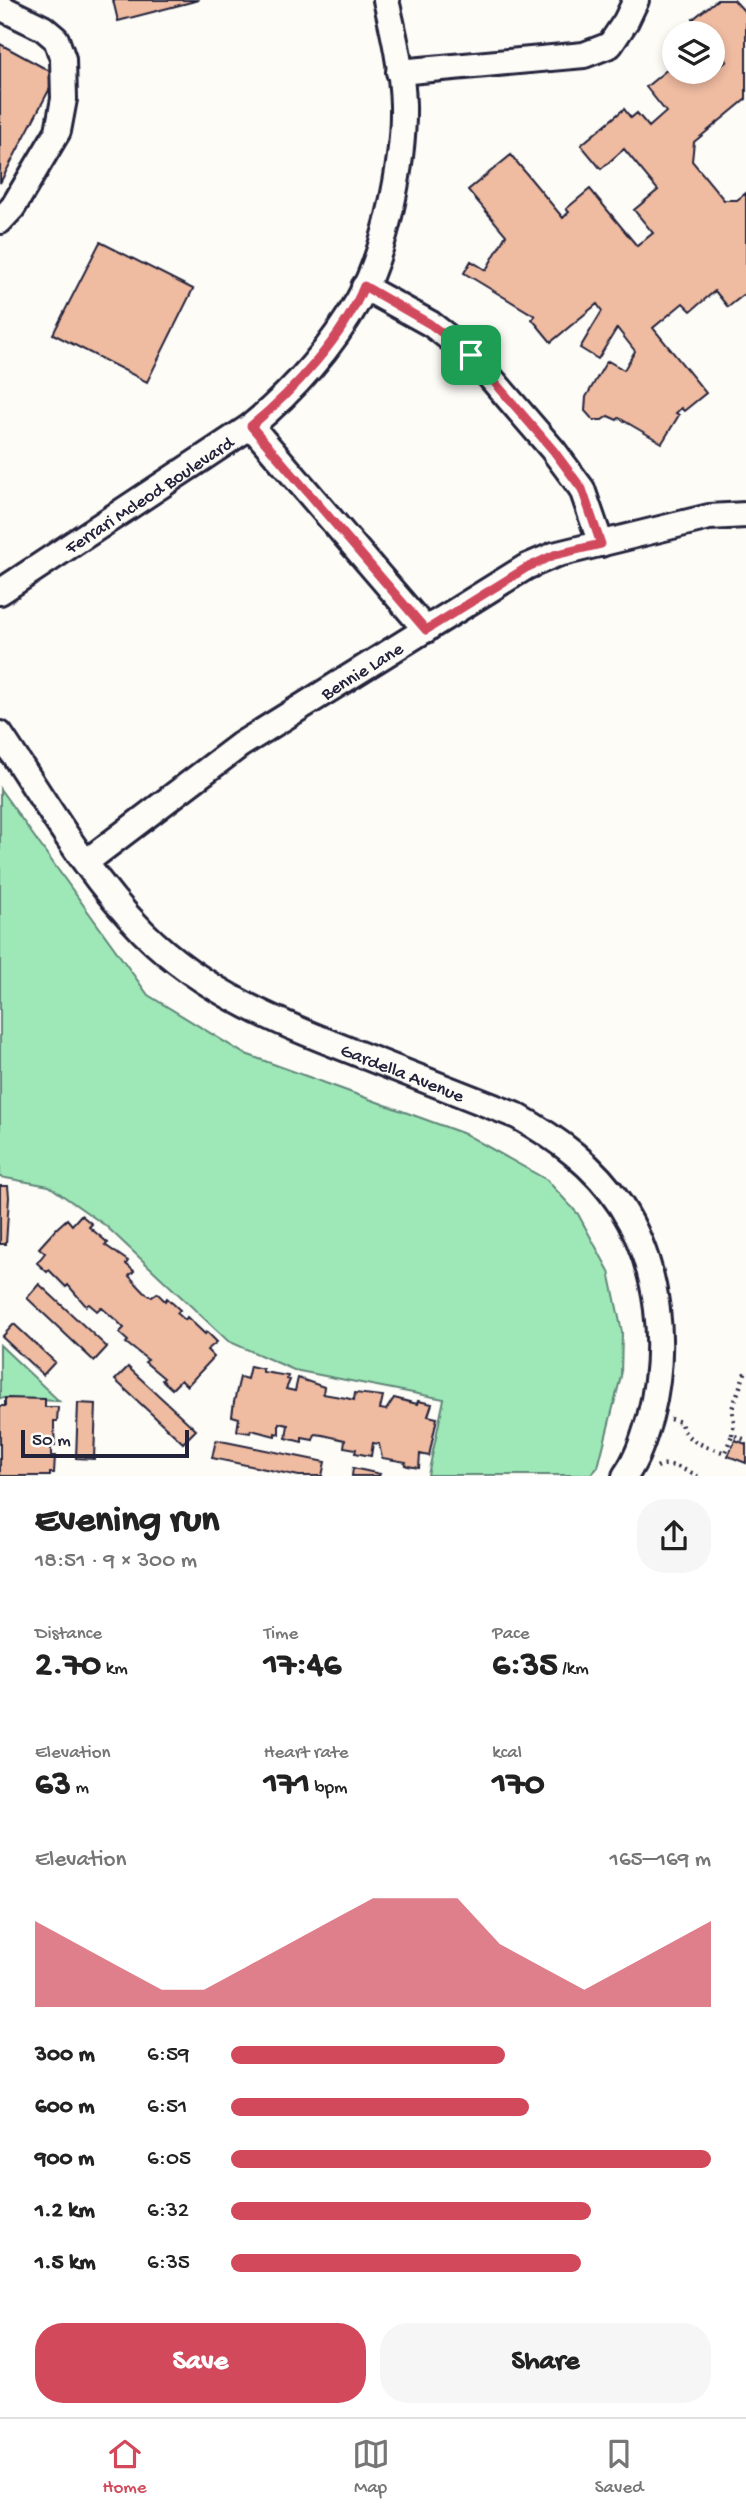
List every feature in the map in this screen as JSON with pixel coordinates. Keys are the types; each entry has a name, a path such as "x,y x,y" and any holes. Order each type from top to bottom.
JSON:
{"street":[{"name":"Ferrari Mcleod Boulevard","path":"0,592 251,426 272,408 321,355 359,300 380,247 398,175 403,106 397,45 386,0"},
{"path":"400,72 584,55 610,45 636,0"},
{"path":"0,7 43,28 56,39 63,60 64,99 58,131 13,207 0,221"},
{"path":"364,286 430,324 471,355 553,450 582,489 601,544"},
{"path":"251,426 426,630"},
{"name":"Bennie Lane","path":"86,862 240,746 526,568 554,555 709,517 746,516"},
{"name":"Gardella Avenue","path":"0,734 113,899 145,933 180,964 224,995 295,1029 517,1116 548,1133 599,1178 621,1206 636,1236 658,1308 660,1350 657,1388 644,1440 625,1475"}],"path":[{"path":"651,1413 681,1422 682,1431 690,1439 725,1454 732,1435 732,1409 746,1370"},
{"path":"732,1435 746,1440"},
{"path":"653,1470 662,1464 670,1464 698,1475"}],"green space":[{"path":"0,789 148,995 243,1053 465,1134 547,1180 578,1214 609,1271 622,1332 621,1376 598,1467 591,1475 428,1475 444,1399 294,1370 228,1341 106,1226 49,1186 0,1177"},
{"path":"0,1345 59,1401 0,1398"}],"building":[{"path":"113,0 199,0 118,21"},
{"path":"717,0 734,0 746,13 746,99 694,142 692,161 724,200 737,200 746,193 746,293 728,307 715,291 691,311 683,303 653,328 706,393 684,411 681,408 676,413 679,415 662,443 619,418 617,420 608,416 602,420 593,420 585,411 586,397 605,364 608,361 624,370 635,351 617,328 598,359 580,348 602,311 597,304 551,342 532,319 535,316 464,273 471,261 486,270 506,235 468,190 511,155 563,218 569,212 566,209 590,189 637,246 653,233 634,210 658,190 624,149 601,169 581,145 624,109 631,118 637,113 649,127 666,112 646,87 662,74 662,84 725,84 725,21 693,19"},
{"path":"0,44 57,75 0,183"},
{"path":"100,242 193,289 147,382 53,334"},
{"path":"0,1186 8,1186 6,1244 0,1244"},
{"path":"81,1215 92,1224 89,1227 108,1243 105,1245 128,1261 126,1264 134,1271 129,1276 145,1293 152,1297 157,1293 165,1301 167,1298 180,1310 177,1313 185,1320 187,1317 217,1342 207,1350 214,1357 187,1386 181,1380 172,1389 162,1380 164,1378 145,1362 148,1360 126,1343 128,1341 119,1333 124,1328 118,1322 101,1307 97,1311 89,1304 86,1306 68,1285 66,1287 49,1270 47,1272 37,1263 45,1253 39,1248 57,1228 67,1219 72,1225"},
{"path":"39,1284 107,1347 94,1361 27,1298"},
{"path":"14,1324 55,1362 43,1375 2,1337"},
{"path":"250,1366 263,1369 263,1372 288,1376 287,1379 290,1380 286,1389 295,1391 298,1378 324,1387 323,1394 354,1400 355,1393 383,1396 380,1409 386,1410 394,1398 417,1404 418,1401 432,1404 428,1416 437,1418 429,1456 420,1454 419,1468 408,1466 405,1465 406,1462 382,1458 379,1444 373,1443 371,1456 355,1453 356,1449 344,1447 345,1440 323,1435 315,1434 313,1440 302,1438 302,1442 286,1438 288,1425 279,1423 279,1434 275,1433 275,1436 251,1430 250,1433 237,1431 239,1418 232,1416 234,1402 240,1377 247,1379"},
{"path":"128,1367 196,1430 183,1443 115,1380"},
{"path":"5,1398 45,1399 45,1407 58,1407 57,1421 54,1421 55,1446 51,1445 51,1456 55,1456 54,1473 50,1473 50,1476 0,1476 0,1406 5,1406"},
{"path":"78,1403 96,1404 94,1459 76,1458"},
{"path":"216,1440 325,1462 322,1476 299,1476 212,1458"},
{"path":"735,1440 746,1444 746,1463 728,1456"},
{"path":"353,1468 380,1474 352,1476"}],"route":[{"path":"364,286 430,324 471,355 553,450 582,489 601,544 554,555 526,568 426,630 251,426 272,408 321,355 359,300 364,286"}]}
